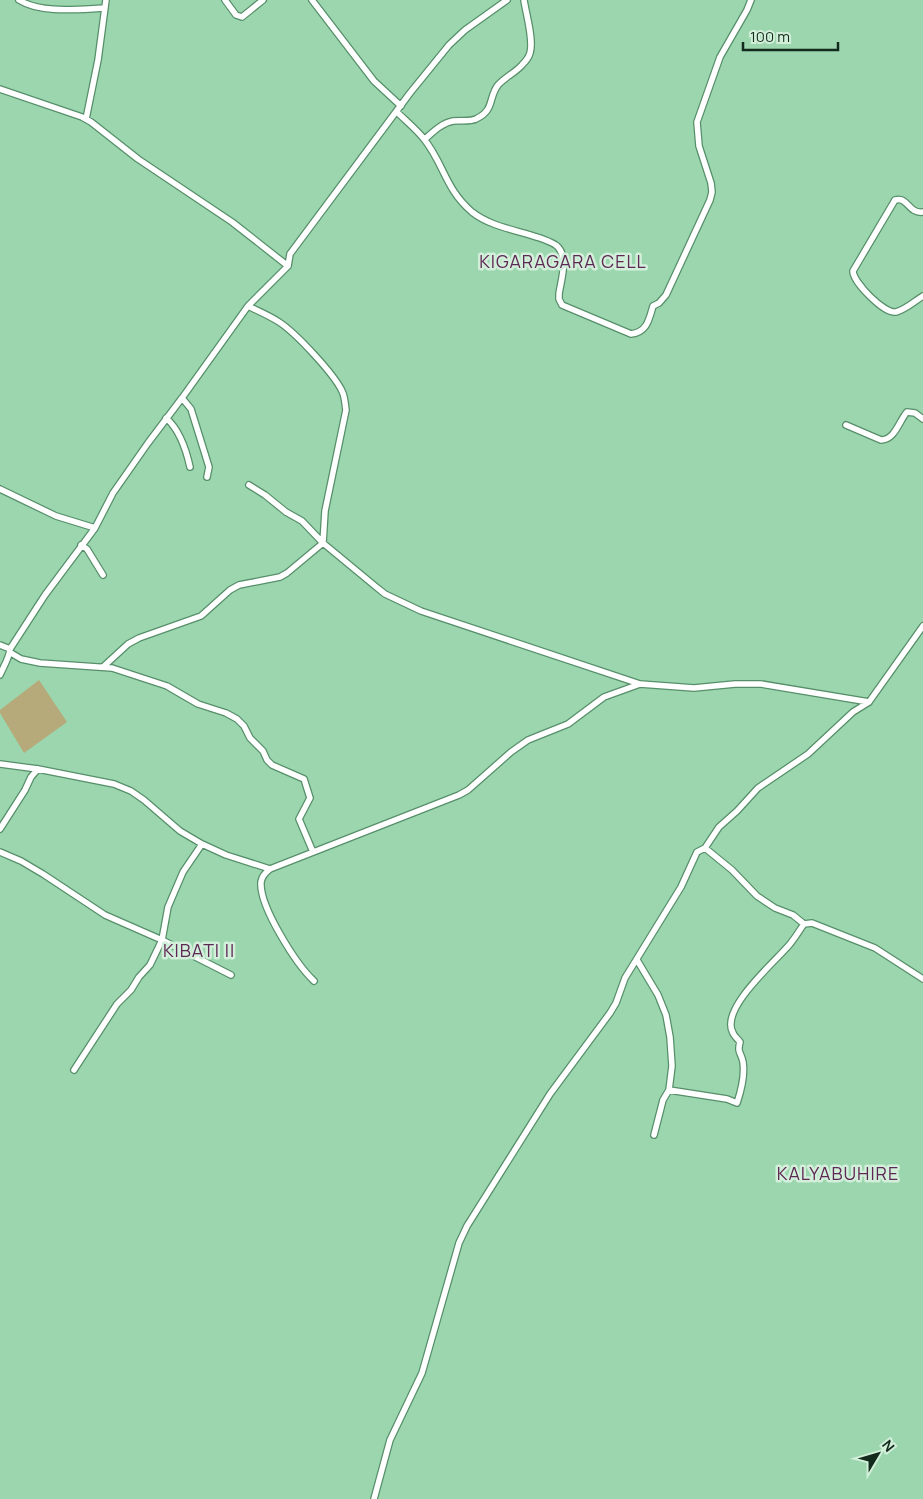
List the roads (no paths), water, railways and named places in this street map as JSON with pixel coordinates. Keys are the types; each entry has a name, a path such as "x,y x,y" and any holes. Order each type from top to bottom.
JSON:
{"street":[{"path":"19,0 32,6 46,9 105,8"},
{"path":"86,119 98,60 106,0"},
{"path":"225,0 236,15 242,17 262,0"},
{"path":"312,0 374,81 401,106"},
{"path":"0,675 5,661 45,595 95,528 112,493 248,306 288,266 290,254 401,106 449,46 465,30 507,0"},
{"path":"425,139 437,128 445,124 454,121 474,120 484,114 489,109 498,85 526,61 530,53 531,42 524,0"},
{"path":"397,112 425,139 452,192 472,211 484,220 524,232 557,246 562,253 563,259 559,294 562,305 631,334 637,333 646,328 653,306 666,295 710,200 712,192 711,183 698,146 697,122 720,57 751,0"},
{"path":"0,89 86,119 138,159 232,222 288,266"},
{"path":"923,212 917,213 903,200 895,200 853,271 853,276 859,284 892,312 900,310 923,296"},
{"path":"103,666 128,644 139,638 201,616 230,590 239,585 287,573 323,543 326,511 346,410 342,391 307,348 291,332 279,322 248,306"},
{"path":"182,398 191,409 209,467 207,477"},
{"path":"846,425 885,440 892,435 908,412 923,418"},
{"path":"166,418 173,424 180,438 190,467"},
{"path":"249,485 286,512 302,521 323,543 385,594 421,611 640,684 694,688 735,684 761,684 869,702"},
{"path":"0,489 56,516 95,528"},
{"path":"81,545 87,549 103,575"},
{"path":"374,1499 390,1440 422,1373 459,1242 467,1226 550,1094 610,1013 625,978 682,887 697,852 704,848 718,827 737,811 758,788 808,754 853,712 869,702 923,626"},
{"path":"0,645 21,659 40,663 103,666 158,682 198,704 238,719 250,738 263,751 267,760 272,765 304,779 310,798 299,819 313,852"},
{"path":"314,981 300,965 277,930 263,898 261,881 265,873 270,869 447,800 468,790 511,752 528,740 568,724 604,697 640,684"},
{"path":"0,764 38,769 114,784 131,790 180,830 202,844 226,855 270,869"},
{"path":"0,829 38,769"},
{"path":"74,1070 117,1004 131,990 150,965 162,940 168,907 183,872 202,844"},
{"path":"704,848 757,896 775,908 793,916 804,924 812,923 875,948 923,980"},
{"path":"0,852 21,861 43,874 105,915 162,940 231,975"},
{"path":"668,1090 727,1099 737,1103 741,1090 743,1062 738,1050 740,1042 732,1033 732,1020 736,1006 749,987 790,944 804,924"},
{"path":"637,960 654,986 666,1015 671,1050 672,1066 668,1090 663,1100 654,1135"}],"district":[{"name":"KIGARAGARA CELL","path":"563,261"},
{"name":"KIBATI II","path":"199,950"},
{"name":"KALYABUHIRE","path":"838,1173"}]}
